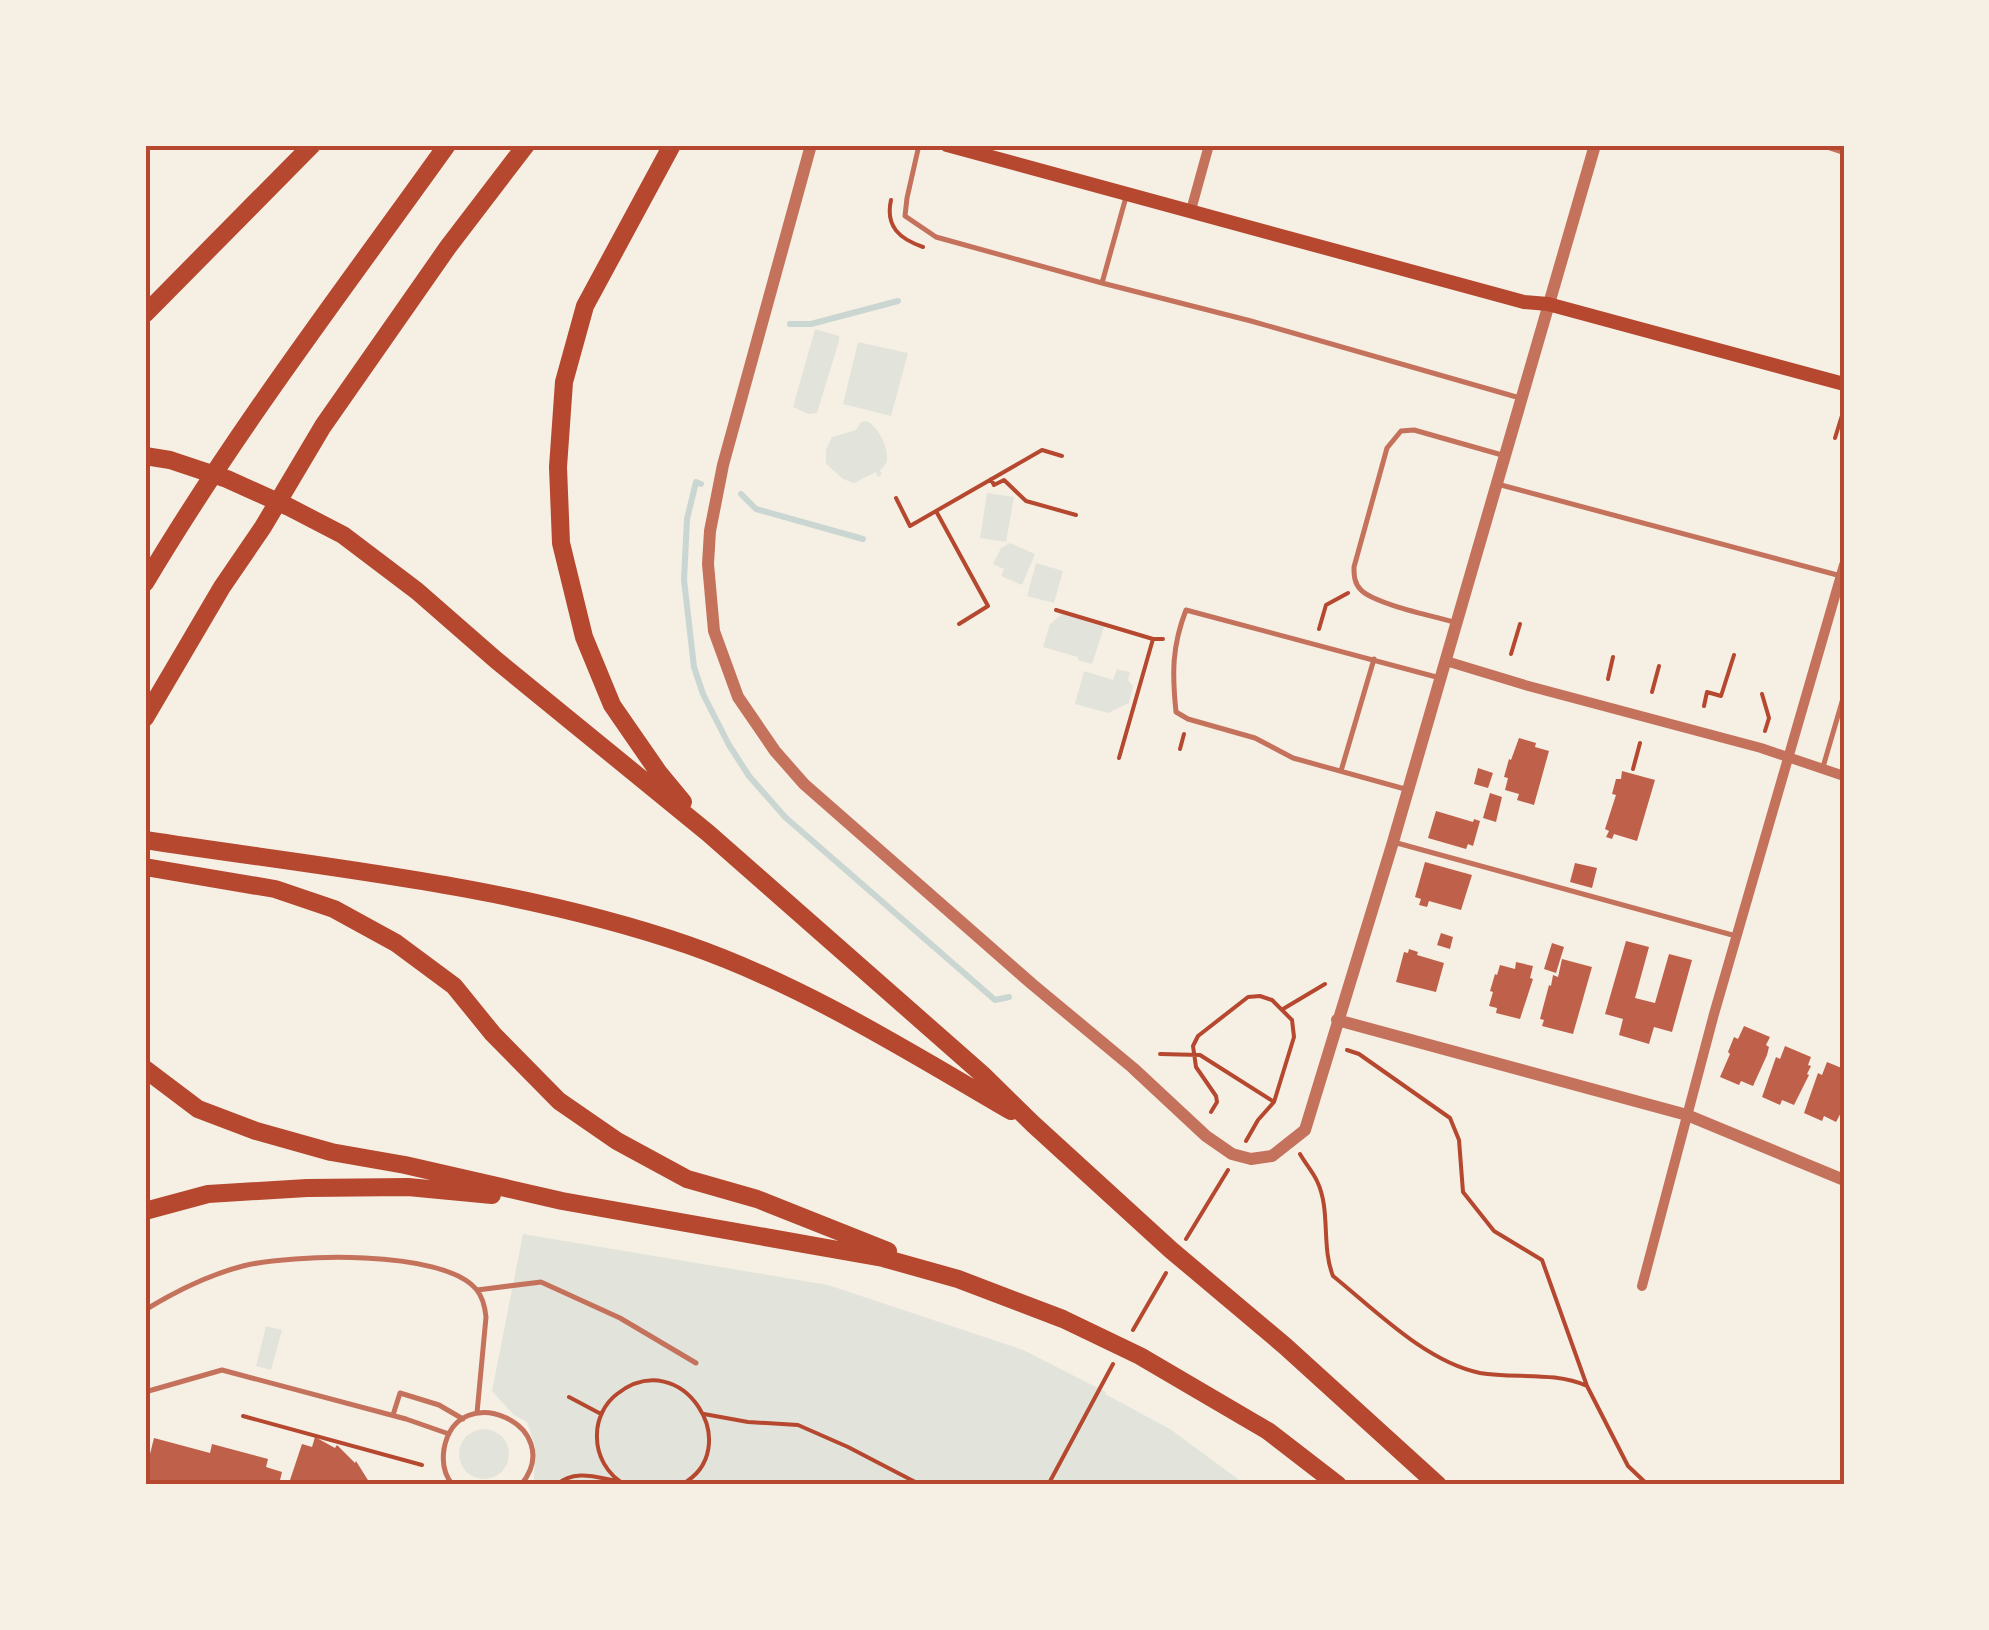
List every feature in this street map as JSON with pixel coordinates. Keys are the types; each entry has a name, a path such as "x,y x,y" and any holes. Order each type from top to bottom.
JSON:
{"highway":[{"path":"145,314 312,145"},
{"path":"145,583 186,514 447,145"},
{"path":"145,718 323,426 448,247 526,145"},
{"path":"672,145 585,306 564,382 558,467 561,543 584,638 612,705 659,773 708,833"},
{"path":"145,456 227,479 289,507 342,536 417,591 708,833 1438,1485"},
{"path":"145,840 491,892 599,918 690,946 844,1014 1033,1124"},
{"path":"145,867 275,888 334,909 396,943 454,986 493,1034 559,1101 617,1141 687,1179 756,1199 1064,1319 1140,1356 1268,1432 1338,1485"},
{"path":"145,1069 198,1108 256,1132 331,1152 562,1201 883,1258 958,1279"},
{"path":"145,1211 208,1194 306,1188 408,1187 562,1201"}],"main road":[{"path":"947,145 1524,302 1548,304 1844,384"}],"street":[{"path":"812,145 723,465 713,514 708,564 714,630 738,697 775,752 804,784 1133,1068 1206,1136 1232,1154 1252,1160 1272,1156 1305,1130 1394,842 1596,145"},
{"path":"1190,210 1210,145"},
{"path":"1828,145 1844,150"},
{"path":"1642,1286 1736,936 1842,571"},
{"path":"1446,661 1788,756 1844,776"},
{"path":"1337,1020 1687,1115 1844,1180"}],"lane":[{"path":"920,145 904,216 936,237 1520,398"},
{"path":"1102,284 1126,194"},
{"path":"1457,623 1376,599 1362,591 1354,580 1354,567 1387,448 1401,431 1414,430 1504,455"},
{"path":"1496,484 1842,571"},
{"path":"1408,790 1292,758 1255,738 1176,712 1172,674 1178,633 1186,610 1441,678"},
{"path":"1341,770 1374,659"},
{"path":"1823,767 1844,695"},
{"path":"1394,842 1736,936"},
{"path":"145,1310 207,1277 280,1259 366,1258 455,1274 477,1290 484,1303 477,1413"},
{"path":"477,1290 541,1282 620,1318 696,1364"},
{"path":"145,1392 222,1370 393,1415 449,1434"},
{"path":"393,1415 400,1394 439,1405 463,1418"},
{"path":"449,1484 442,1456 449,1434 463,1418 492,1412 519,1424 528,1436 532,1465 522,1485"}],"path":[{"path":"1835,438 1844,409"},
{"path":"896,498 910,526 1042,450 1062,456"},
{"path":"990,480 994,485 1004,480 1026,501 1076,515"},
{"path":"936,511 988,606 958,624"},
{"path":"1320,630 1326,605 1359,587"},
{"path":"1056,610 1162,639"},
{"path":"1512,654 1520,624"},
{"path":"1119,758 1153,638"},
{"path":"1704,706 1708,689 1722,696 1734,655"},
{"path":"1608,680 1613,657"},
{"path":"1652,692 1660,666"},
{"path":"1762,694 1769,718 1765,730"},
{"path":"1633,770 1640,742"},
{"path":"1283,1009 1325,984"},
{"path":"1210,1112 1217,1102 1216,1096 1196,1068 1193,1046 1198,1036 1248,998 1260,996 1283,1009 1292,1020 1294,1037 1274,1102 1258,1120"},
{"path":"1160,1054 1200,1056 1274,1102"},
{"path":"1358,1054 1450,1118 1460,1140 1463,1192 1494,1232 1542,1260 1586,1386 1628,1466 1648,1485"},
{"path":"1292,1142 1317,1181 1322,1197 1328,1263 1333,1276 1414,1341 1447,1361 1480,1372 1566,1380 1586,1386"},
{"path":"618,1481 605,1467 598,1450 596,1432 601,1414 626,1387 662,1381 694,1399 709,1432 708,1451 700,1468 680,1485"},
{"path":"569,1397 601,1414"},
{"path":"704,1414 798,1425 921,1485"},
{"path":"242,1416 422,1465"},
{"path":"1048,1485 1077,1428"},
{"path":"556,1485 568,1476 582,1474 626,1485"}],"shaded area":[{"path":"815,329 839,336 839,341 817,413 809,414 793,407"},
{"path":"858,342 908,353 891,416 843,404"},
{"path":"867,421 883,441 887,461 878,477 876,472 854,483 826,464 826,450 832,437 856,430 861,422"},
{"path":"987,493 1014,497 1006,542 980,538"},
{"path":"1010,543 1035,554 1022,585 1001,576 1004,569 993,564 1001,548"},
{"path":"1036,563 1063,571 1054,603 1027,596"},
{"path":"1062,614 1104,627 1092,664 1043,647 1050,624"},
{"path":"1117,669 1130,672 1128,680 1133,686 1129,703 1108,713 1075,704 1084,671 1113,680"},
{"path":"523,1234 828,1285 1023,1350 1170,1429 1246,1485 528,1485 534,1480 535,1446 527,1422 514,1415 492,1391"},
{"path":"266,1326 282,1330 271,1370 256,1366"},
{"path":"484,1429 501,1437 509,1454 501,1471 484,1479 467,1471 459,1454 467,1437"}],"building":[{"path":"1519,738 1549,751 1534,805 1517,800 1519,794 1505,790 1508,778 1504,777"},
{"path":"1478,768 1493,773 1488,788 1474,784"},
{"path":"1622,771 1655,780 1637,841 1614,834 1612,839 1606,837 1616,795 1612,794"},
{"path":"1490,793 1502,797 1496,822 1483,818"},
{"path":"1436,811 1480,821 1473,846 1468,844 1466,849 1428,838"},
{"path":"1425,862 1472,875 1461,910 1429,901 1427,907 1419,905 1421,899 1415,897"},
{"path":"1575,863 1597,868 1592,888 1570,882"},
{"path":"1441,933 1453,937 1450,949 1437,945"},
{"path":"1626,941 1649,947 1635,998 1655,1003 1669,954 1692,960 1672,1032 1654,1027 1649,1044 1619,1035 1623,1019 1605,1014"},
{"path":"1552,943 1564,947 1556,973 1544,969"},
{"path":"1409,949 1444,963 1436,992 1396,982 1404,952"},
{"path":"1562,959 1592,967 1573,1034 1542,1026 1544,1020 1540,1019 1549,985 1553,975 1558,977"},
{"path":"1516,962 1533,966 1533,979 1520,1019 1496,1013 1497,1008 1489,1006 1500,965 1515,969"},
{"path":"1744,1026 1770,1037 1767,1055 1753,1086 1720,1077 1734,1037 1738,1039"},
{"path":"1785,1046 1811,1057 1809,1075 1794,1105 1782,1100 1780,1105 1762,1097 1776,1057 1780,1059"},
{"path":"1827,1062 1844,1069 1844,1107 1836,1122 1804,1113 1818,1073 1822,1075"},
{"path":"315,1437 335,1448 337,1445 356,1461 371,1485 145,1485 154,1438 210,1453 212,1444 268,1459 266,1467 282,1472 280,1480 289,1483 302,1444 312,1447"}],"waterway":[{"path":"790,324 811,324 898,301"},
{"path":"701,484 696,482 687,519 684,580 694,667 729,745 749,776 785,817 995,1000 1009,997"},
{"path":"741,494 756,509 863,539"}]}
